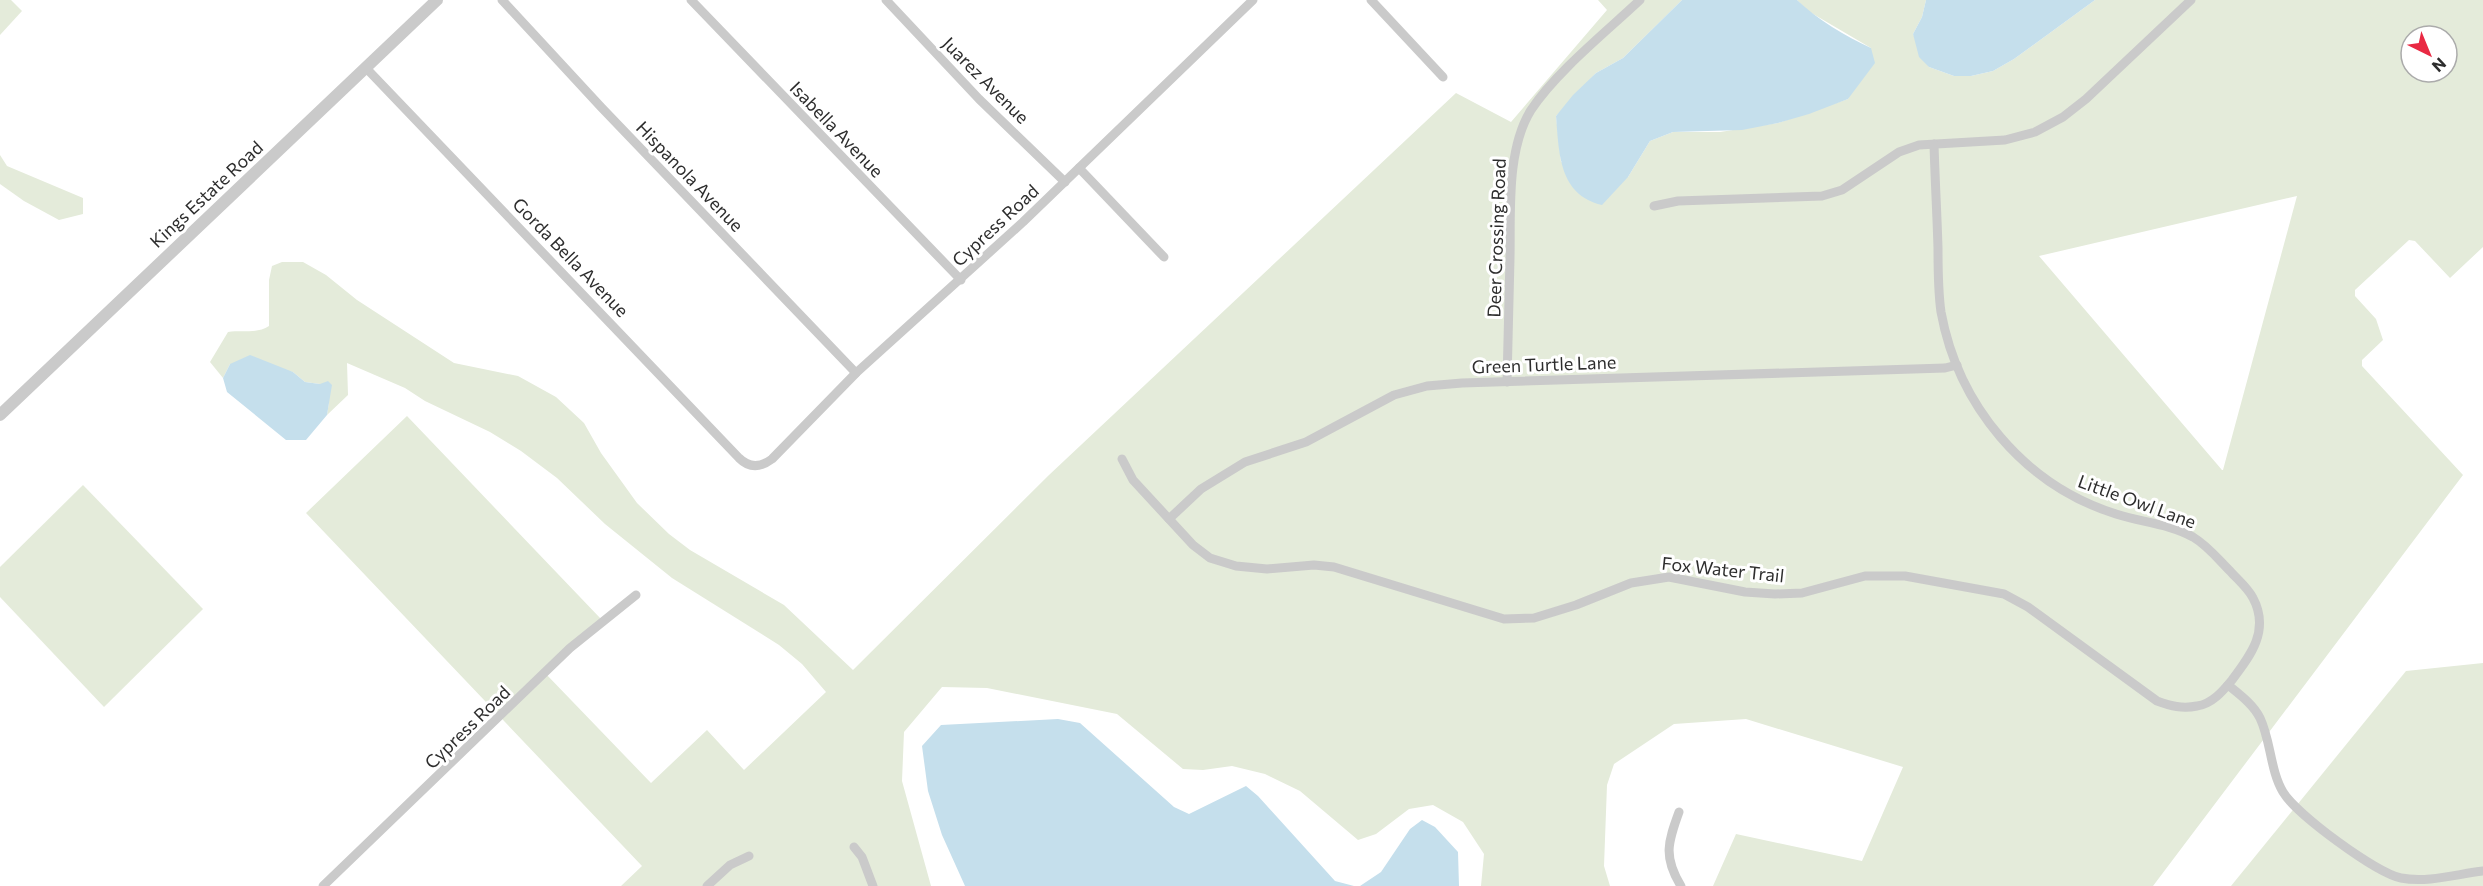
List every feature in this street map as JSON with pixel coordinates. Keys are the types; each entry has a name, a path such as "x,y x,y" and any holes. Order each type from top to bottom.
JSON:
{"street":[{"name":"Kings Estate Road","path":"0,415 437,0"},
{"name":"Hispanola Avenue","path":"502,0 601,107 856,373"},
{"name":"Isabella Avenue","path":"691,0 961,280"},
{"name":"Juarez Avenue","path":"886,0 979,99 1065,182"},
{"name":"Cypress Road","path":"755,466 772,459 856,373 961,280 1253,0"},
{"path":"1371,0 1443,77"},
{"name":"Deer Crossing Road","path":"1507,382 1510,225 1517,140 1530,112 1547,88 1640,0"},
{"path":"1654,206 1678,201 1822,196 1850,186 1899,152 1919,145 2005,140 2035,132 2063,117 2086,99 2191,0"},
{"name":"Gorda Bella Avenue","path":"366,68 739,458 755,466"},
{"name":"Little Owl Lane","path":"1934,144 1941,310 1957,365 1971,395 1991,428 2036,472 2059,488 2089,504 2193,537 2207,547 2248,590 2259,612 2258,641 2252,654 2228,685"},
{"path":"1079,168 1164,257"},
{"name":"Green Turtle Lane","path":"1169,519 1201,489 1245,462 1314,439 1394,395 1427,386 1945,368 1957,365"},
{"name":"Fox Water Trail","path":"1122,459 1133,480 1193,545 1210,558 1236,566 1267,569 1314,565 1334,567 1504,619 1534,618 1576,605 1630,583 1651,578 1669,577 1745,592 1775,594 1802,593 1865,576 1905,576 2004,594 2028,607 2157,701 2177,708 2199,706 2220,695 2228,685"},
{"name":"Cypress Road","path":"323,886 570,648 636,595"},
{"path":"2228,685 2250,704 2259,717 2283,793 2299,810 2360,857 2401,878 2429,879 2483,871"},
{"path":"1679,812 1670,836 1668,857 1681,886"},
{"path":"854,847 862,858 873,886"},
{"path":"707,886 730,865 749,856"}],"green space":[{"path":"0,0 11,0 22,11 0,35"},
{"path":"1598,0 1682,0 1623,58 1596,73 1556,116 1561,162 1628,177 1650,141 1673,132 1720,132 1778,123 1848,99 1871,48 1808,11 1797,0 1926,0 1922,17 1913,34 1929,67 1954,76 1971,76 1993,71 2014,59 2095,0 2483,0 2483,247 2450,278 2415,241 2409,240 2355,290 2355,296 2376,319 2383,340 2362,360 2362,366 2463,475 2153,886 1713,886 1736,834 1862,861 1903,767 1746,719 1674,724 1614,764 1607,785 1604,866 1610,886 1481,886 1484,854 1463,822 1433,805 1409,809 1376,834 1358,840 1300,791 1265,774 1232,766 1203,770 1183,769 1117,714 987,688 942,687 904,732 902,781 931,886 621,886 642,866 306,513 407,416 601,619 545,673 651,783 707,730 744,770 826,692 802,664 779,645 672,578 605,524 557,478 521,451 490,432 425,401 405,388 347,363 348,395 327,415 329,402 320,384 305,382 293,372 230,364 223,378 210,362 228,332 254,331 269,326 269,280 272,266 282,262 303,262 326,275 357,300 454,363 518,376 556,397 584,423 601,453 637,503 669,534 690,550 784,605 853,670 1049,475 1456,93 1511,122 1607,10","holes":["2297,196 2223,470 2039,256"]},
{"path":"0,155 7,166 83,198 83,214 59,220 24,201 0,184"},
{"path":"83,485 203,609 104,707 0,597 0,567"},
{"path":"2483,663 2483,886 2231,886 2406,671"}],"water":[{"path":"1682,0 1797,0 1832,27 1871,48 1875,63 1848,99 1809,114 1742,130 1673,132 1650,141 1628,177 1602,205 1588,200 1577,192 1564,171 1558,144 1556,116 1573,95 1596,73 1623,58"},
{"path":"1926,0 2095,0 2014,59 1993,71 1971,76 1954,76 1929,67 1919,57 1913,34 1922,17"},
{"path":"250,355 293,372 305,382 320,384 328,381 332,385 327,415 306,440 286,440 227,392 223,378 230,364"},
{"path":"1058,719 1080,723 1174,807 1189,814 1246,786 1258,796 1335,881 1354,886 965,886 942,835 928,791 922,746 941,725"},
{"path":"1422,820 1435,827 1458,852 1459,886 1360,886 1381,872 1410,829"}]}
